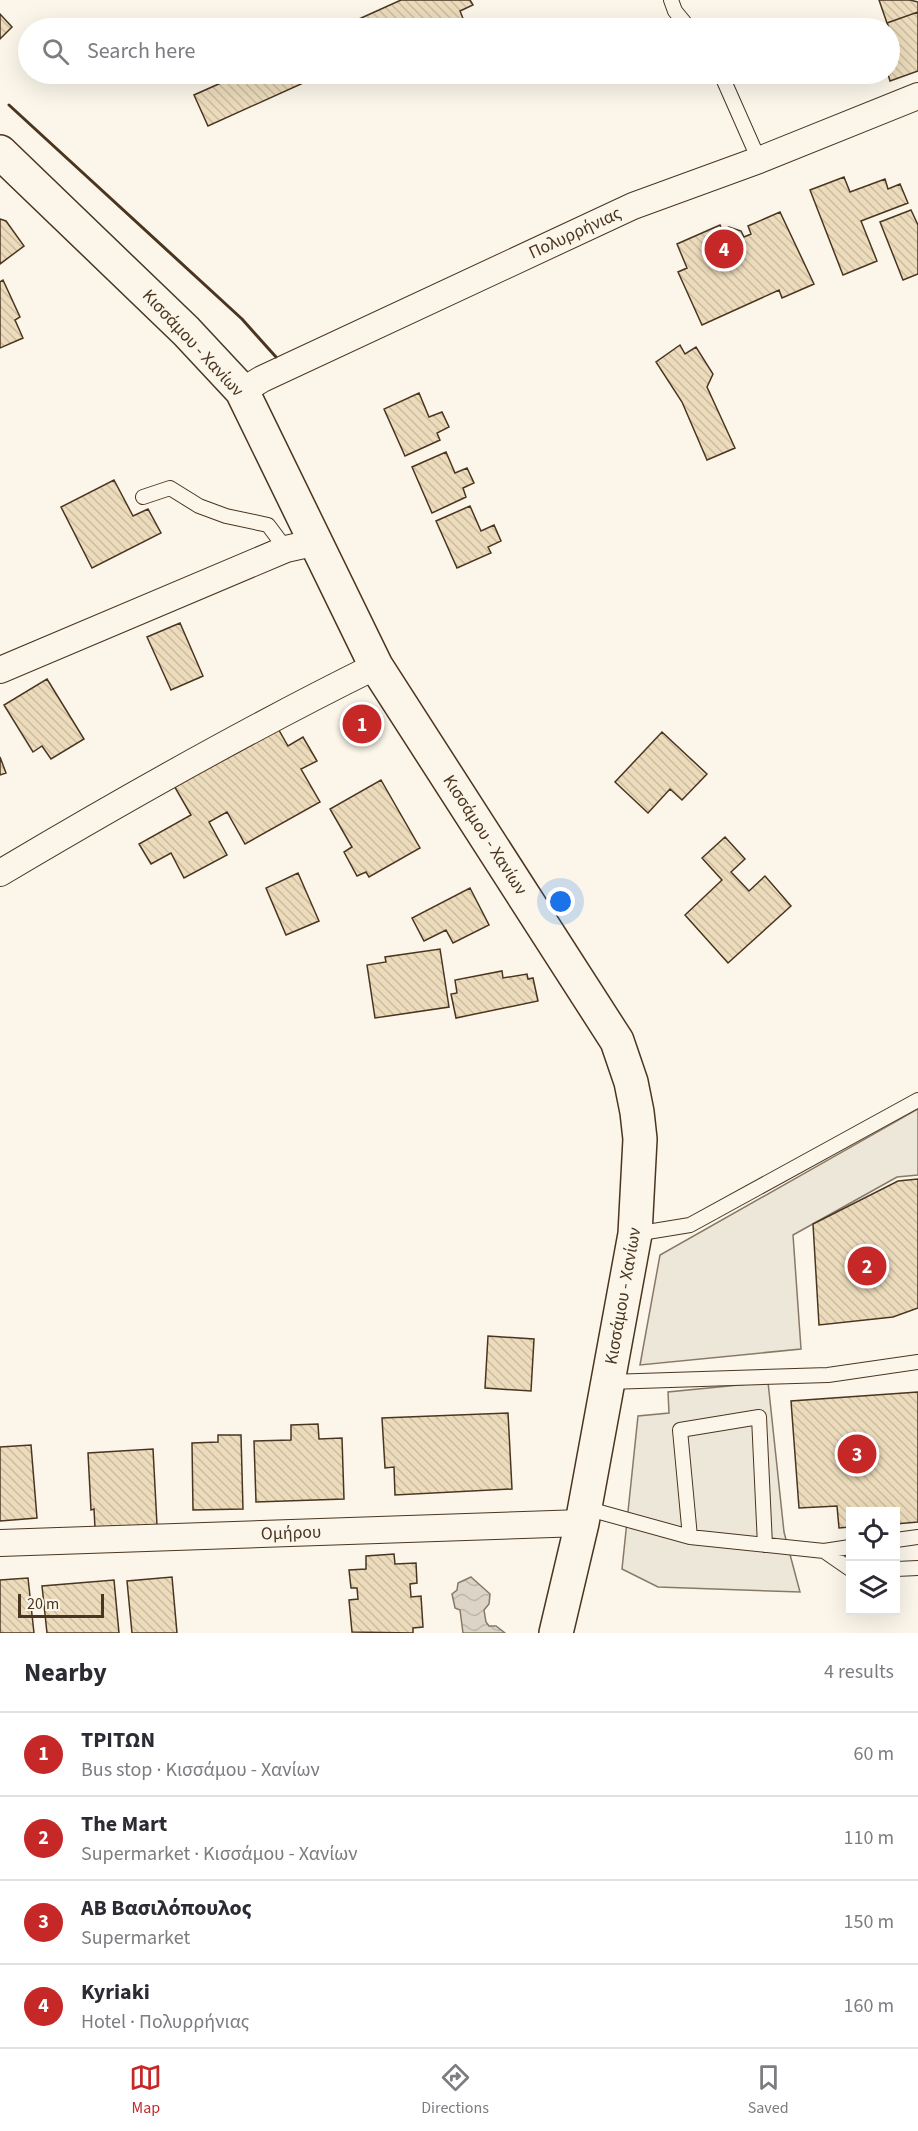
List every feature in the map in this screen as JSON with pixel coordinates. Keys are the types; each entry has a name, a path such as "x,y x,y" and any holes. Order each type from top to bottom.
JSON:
{"main road":[{"name":"Κισσάμου - Χανίων","path":"5,165 186,331 242,391 376,666 617,1041 630,1082 640,1139 635,1234 583,1516 556,1633"}],"street":[{"name":"Πολυρρήνιας","path":"242,391 262,379 633,206 759,160 918,96"},
{"path":"0,670 286,549 317,542"},
{"path":"0,873 86,822 292,708 376,666"},
{"name":"Ομήρου","path":"0,1543 583,1516"}],"lane":[{"path":"671,0 681,18"},
{"path":"725,84 759,160"},
{"path":"143,497 170,488 199,506 226,516 268,525 286,549"},
{"path":"635,1234 690,1225 918,1100"},
{"path":"608,1382 828,1375 918,1362"},
{"path":"690,1537 680,1431 759,1418 765,1545"},
{"path":"583,1516 690,1537 824,1551 846,1548"},
{"path":"900,1539 918,1537"},
{"path":"824,1551 846,1566"},
{"path":"900,1569 918,1568"}],"shaded area":[{"path":"918,1109 918,1175 897,1177 793,1235 801,1349 640,1365 660,1255"},
{"path":"768,1382 784,1532 800,1592 658,1587 622,1569 638,1416 669,1413 668,1392"}],"water":[{"path":"471,1577 490,1594 489,1604 484,1610 486,1622 489,1626 496,1626 505,1633 463,1633 460,1610 455,1608 452,1594 457,1590 458,1583"}],"building":[{"path":"401,0 470,0 473,5 460,11 463,18 361,18"},
{"path":"879,0 918,2 918,12 900,18 885,18"},
{"path":"918,12 918,71 900,77 900,18"},
{"path":"0,14 12,27 0,39"},
{"path":"219,84 301,84 208,126 194,95"},
{"path":"844,177 850,192 885,179 888,189 900,184 908,203 861,221 877,261 843,275 810,190"},
{"path":"911,210 918,225 918,274 903,280 880,222"},
{"path":"780,212 814,284 782,298 779,290 702,325 678,272 687,268 677,244 720,225 722,230 729,227 741,231 744,237 751,234 748,226"},
{"path":"0,219 6,221 24,246 0,264"},
{"path":"3,280 20,317 15,320 23,338 0,348 0,282"},
{"path":"680,345 685,354 696,347 713,374 707,387 735,448 707,460 682,402 656,362"},
{"path":"419,393 429,417 442,412 449,427 437,433 440,440 405,456 384,409"},
{"path":"446,452 455,473 467,468 474,483 463,488 466,497 432,513 412,467"},
{"path":"114,480 133,516 148,509 161,533 92,568 61,507"},
{"path":"470,506 481,531 494,525 501,541 488,547 491,553 457,568 436,521"},
{"path":"180,623 203,676 171,690 147,637"},
{"path":"47,679 84,739 51,759 42,746 33,752 4,705"},
{"path":"276,725 288,746 303,737 317,761 301,769 320,802 245,844 227,812 209,822 227,855 184,878 171,853 151,864 139,844 191,815 173,784"},
{"path":"662,732 707,774 682,800 670,789 648,813 615,782"},
{"path":"0,757 6,773 0,775"},
{"path":"381,780 420,848 369,877 366,872 357,876 344,852 352,847 330,809"},
{"path":"725,837 745,859 731,872 749,891 765,876 791,906 728,963 685,915 722,880 702,858"},
{"path":"298,873 319,921 286,935 266,888"},
{"path":"470,888 489,925 453,943 446,930 424,941 412,918"},
{"path":"440,949 449,1007 375,1018 367,965 386,962 385,957"},
{"path":"502,971 503,978 527,974 528,979 533,978 538,1001 456,1018 451,994 457,993 455,980"},
{"path":"918,1179 918,1308 893,1317 819,1325 813,1224 898,1181"},
{"path":"488,1336 534,1339 531,1391 485,1388"},
{"path":"918,1392 918,1522 900,1524 900,1507 846,1507 846,1527 839,1528 837,1506 799,1508 791,1401"},
{"path":"508,1413 512,1489 395,1495 394,1467 385,1468 382,1418"},
{"path":"318,1424 319,1439 342,1438 344,1499 256,1502 254,1441 291,1440 291,1425"},
{"path":"218,1435 241,1435 243,1509 193,1510 192,1443 218,1442"},
{"path":"31,1445 37,1518 0,1521 0,1447"},
{"path":"153,1449 157,1525 95,1528 94,1509 91,1510 88,1453"},
{"path":"394,1554 395,1564 416,1563 417,1583 410,1584 411,1597 421,1596 423,1627 413,1628 413,1633 352,1632 349,1600 358,1599 357,1588 351,1588 349,1570 366,1569 366,1556"},
{"path":"172,1577 177,1633 132,1633 127,1581"},
{"path":"28,1578 34,1633 0,1633 0,1580"},
{"path":"114,1580 119,1633 47,1633 42,1586"}],"wall":[{"path":"9,105 242,319 276,357"}],"place":[{"name":"Kyriaki","path":"724,249"},
{"name":"ΤΡΙΤΩΝ","path":"362,724"},
{"name":"The Mart","path":"867,1266"},
{"name":"ΑΒ Βασιλόπουλος","path":"857,1454"}]}
